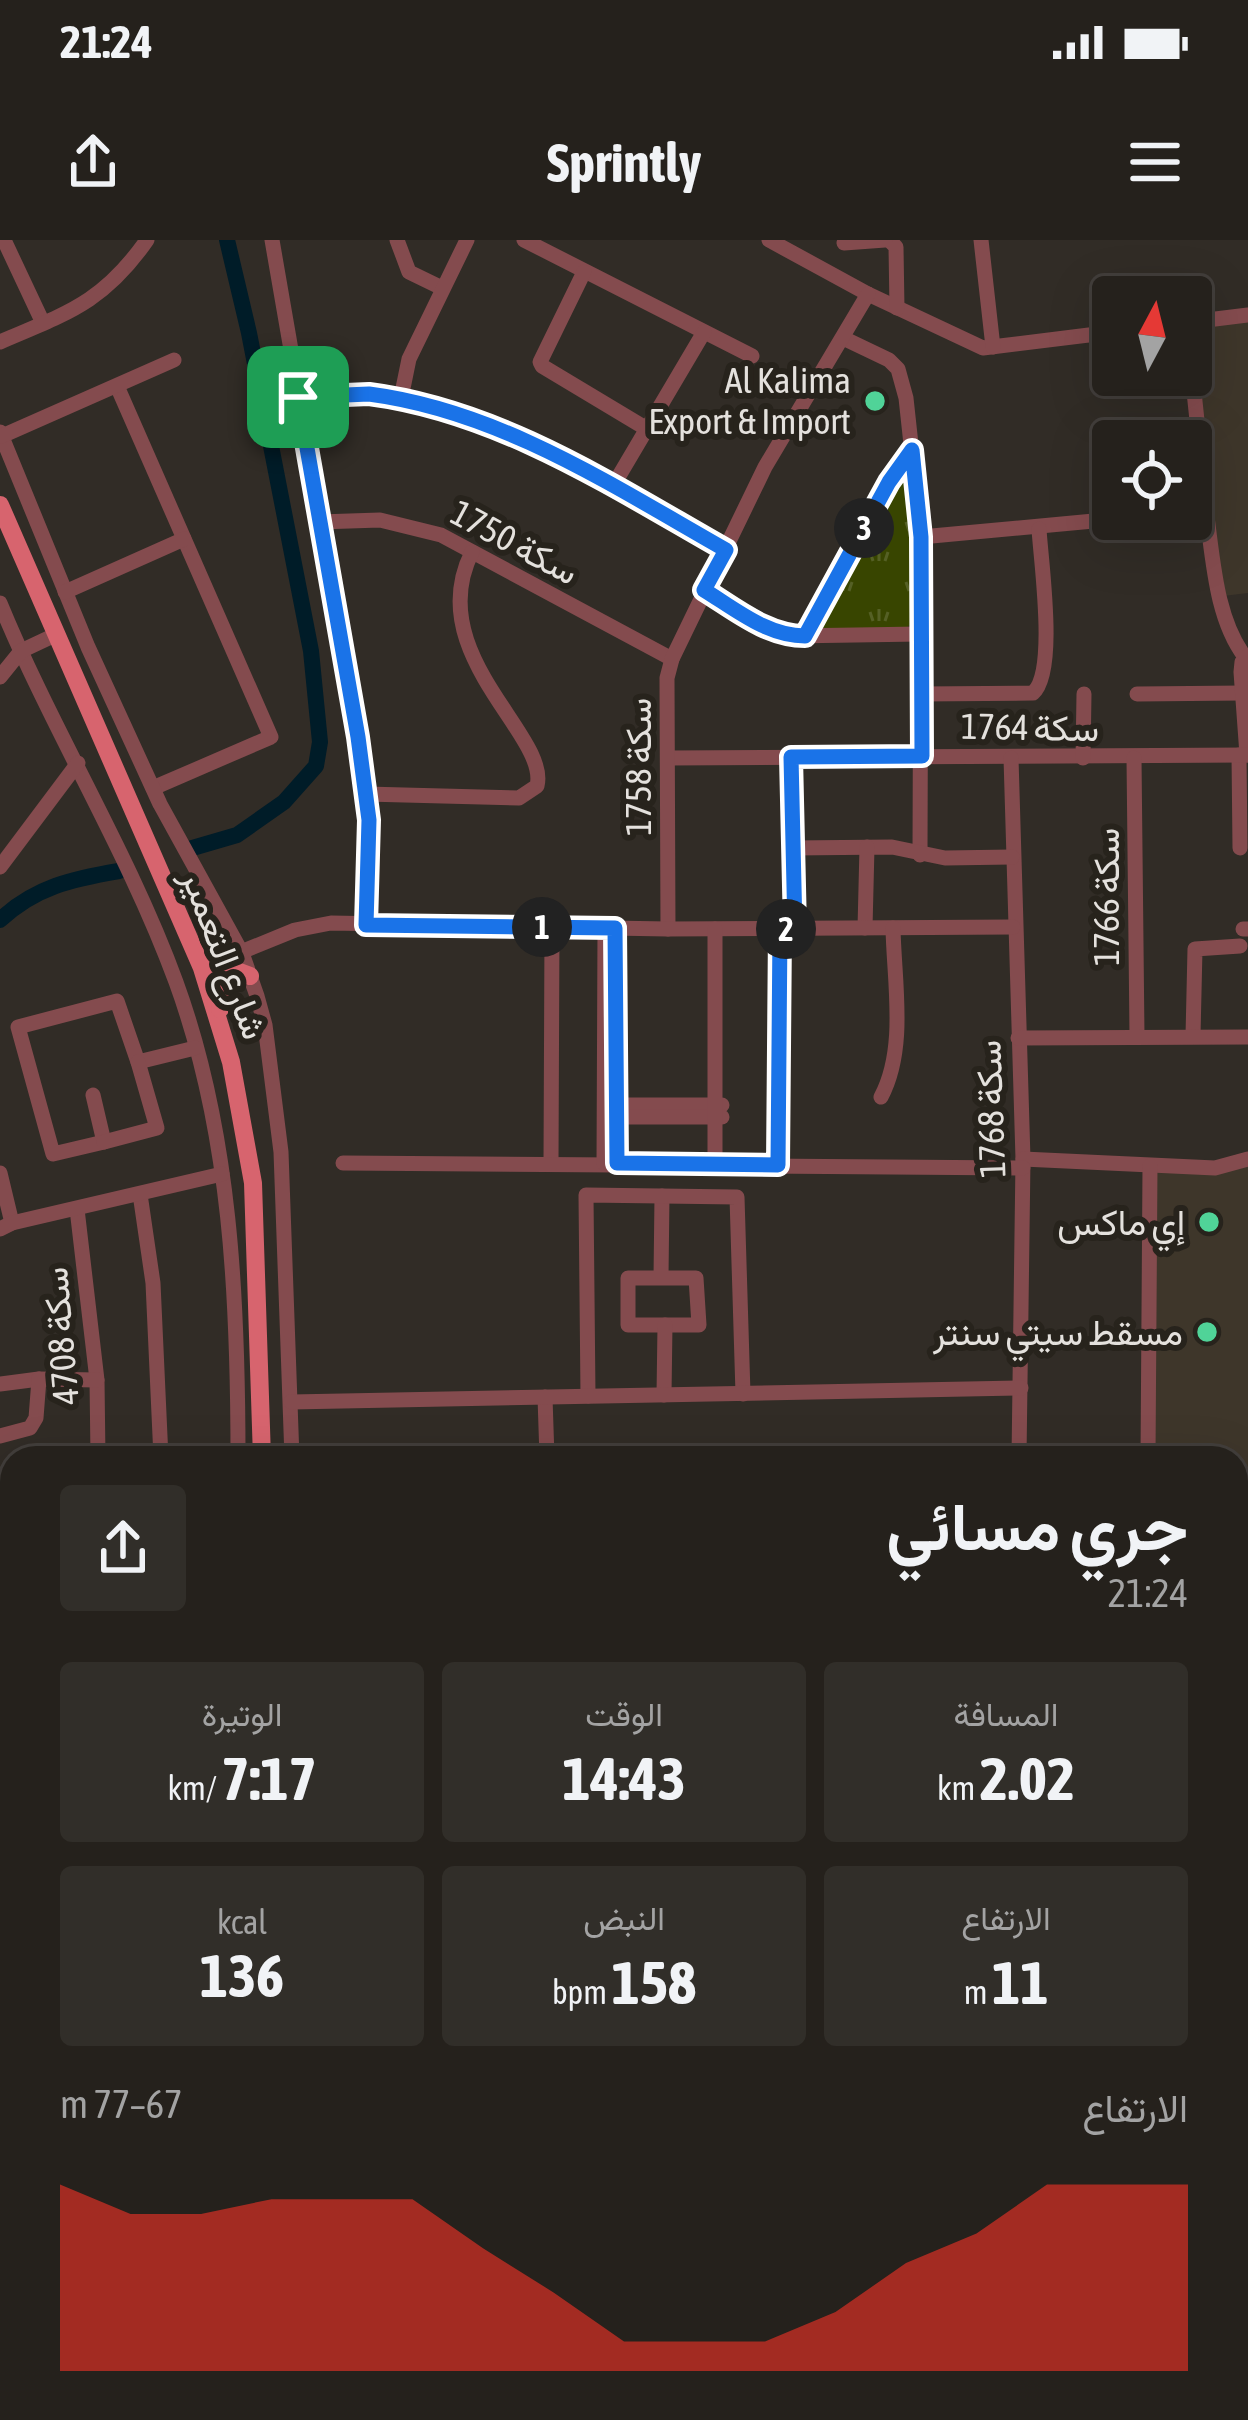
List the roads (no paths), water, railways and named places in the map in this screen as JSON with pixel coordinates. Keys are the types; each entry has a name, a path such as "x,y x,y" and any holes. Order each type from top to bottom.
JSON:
{"main road":[{"name":"شارع التعمير","path":"0,505 202,968 231,1062 253,1183 262,1446"},
{"path":"220,1026 223,976 234,970 250,976"}],"street":[{"path":"4,240 43,323"},
{"path":"0,342 84,306 104,291 147,240"},
{"path":"272,240 366,794 366,925"},
{"path":"397,240 410,272 442,288"},
{"path":"401,398 404,372 467,240"},
{"path":"524,240 752,356"},
{"path":"769,240 792,247 868,294 983,348 1092,335"},
{"path":"844,242 887,240 896,247 897,308"},
{"path":"982,240 994,347"},
{"path":"584,272 540,362 647,429"},
{"name":"سكة 1758","path":"668,929 667,678 672,659 765,467 868,294"},
{"path":"1212,319 1248,315"},
{"path":"614,486 704,332"},
{"path":"843,338 889,360 898,369 906,398 921,537 920,855"},
{"path":"174,360 1,434 152,788 204,891 242,953 265,1025 281,1152 292,1446"},
{"path":"117,386 272,737 152,788"},
{"path":"298,397 369,394 401,398 484,422 614,486 726,550"},
{"path":"805,636 889,482 912,450"},
{"name":"سكة 1750","path":"319,522 400,523 441,535 672,659"},
{"path":"921,537 1092,522"},
{"path":"922,694 1033,693 1044,679 1039,529"},
{"path":"65,592 184,539"},
{"path":"1206,540 1223,610 1234,641 1247,657 1241,672 1245,755 1240,848"},
{"path":"366,794 519,798 537,786 538,768 490,692 466,637 461,577 472,552"},
{"path":"704,590 772,631 805,636 920,634"},
{"path":"0,603 176,982 195,1048 222,1174 238,1374 238,1446"},
{"path":"0,677 21,651 56,635"},
{"path":"1137,694 1243,693"},
{"path":"1083,758 1084,694"},
{"name":"سكة 1764","path":"668,758 1245,755"},
{"path":"778,1165 793,848 791,757"},
{"name":"سكة 1768","path":"1011,758 1023,1164 1020,1446"},
{"name":"سكة 1766","path":"1134,758 1137,1036"},
{"path":"0,867 78,763"},
{"path":"793,848 892,847 920,855 1012,857"},
{"path":"865,928 867,848"},
{"path":"202,968 317,925 1013,927"},
{"path":"551,1162 552,927"},
{"path":"610,928 611,1163"},
{"path":"881,1097 895,1056 893,928"},
{"path":"720,929 720,1164"},
{"path":"1192,1036 1195,949 1244,935"},
{"path":"117,1001 138,1062 157,1128 53,1154 18,1027 117,1001"},
{"path":"1018,1038 1248,1037"},
{"path":"138,1062 195,1048"},
{"path":"93,1096 104,1142"},
{"path":"610,1111 720,1111"},
{"path":"343,1163 1215,1168 1248,1159"},
{"path":"1148,1446 1150,1166"},
{"path":"0,1172 6,1226 222,1174"},
{"path":"140,1194 153,1283 160,1446"},
{"path":"588,1396 586,1195 737,1197 743,1394"},
{"path":"661,1278 662,1196"},
{"name":"سكة 4708","path":"77,1209 97,1380 98,1446"},
{"path":"628,1278 661,1278 696,1278 699,1325 628,1325 628,1278"},
{"path":"664,1325 664,1395"},
{"path":"0,1436 30,1428 37,1418 39,1379"},
{"path":"0,1384 97,1380"},
{"path":"291,1402 1022,1388"},
{"path":"545,1397 547,1446"}],"waterway":[{"path":"189,849 237,835 284,802 316,766 320,742 311,651 227,240"},
{"path":"0,920 55,886 119,871"}],"place":[{"name":"Al Kalima Export & Import","path":"875,401"},
{"name":"إي ماكس","path":"1209,1222"},
{"name":"مسقط سيتي سنتر","path":"1207,1332"}]}
